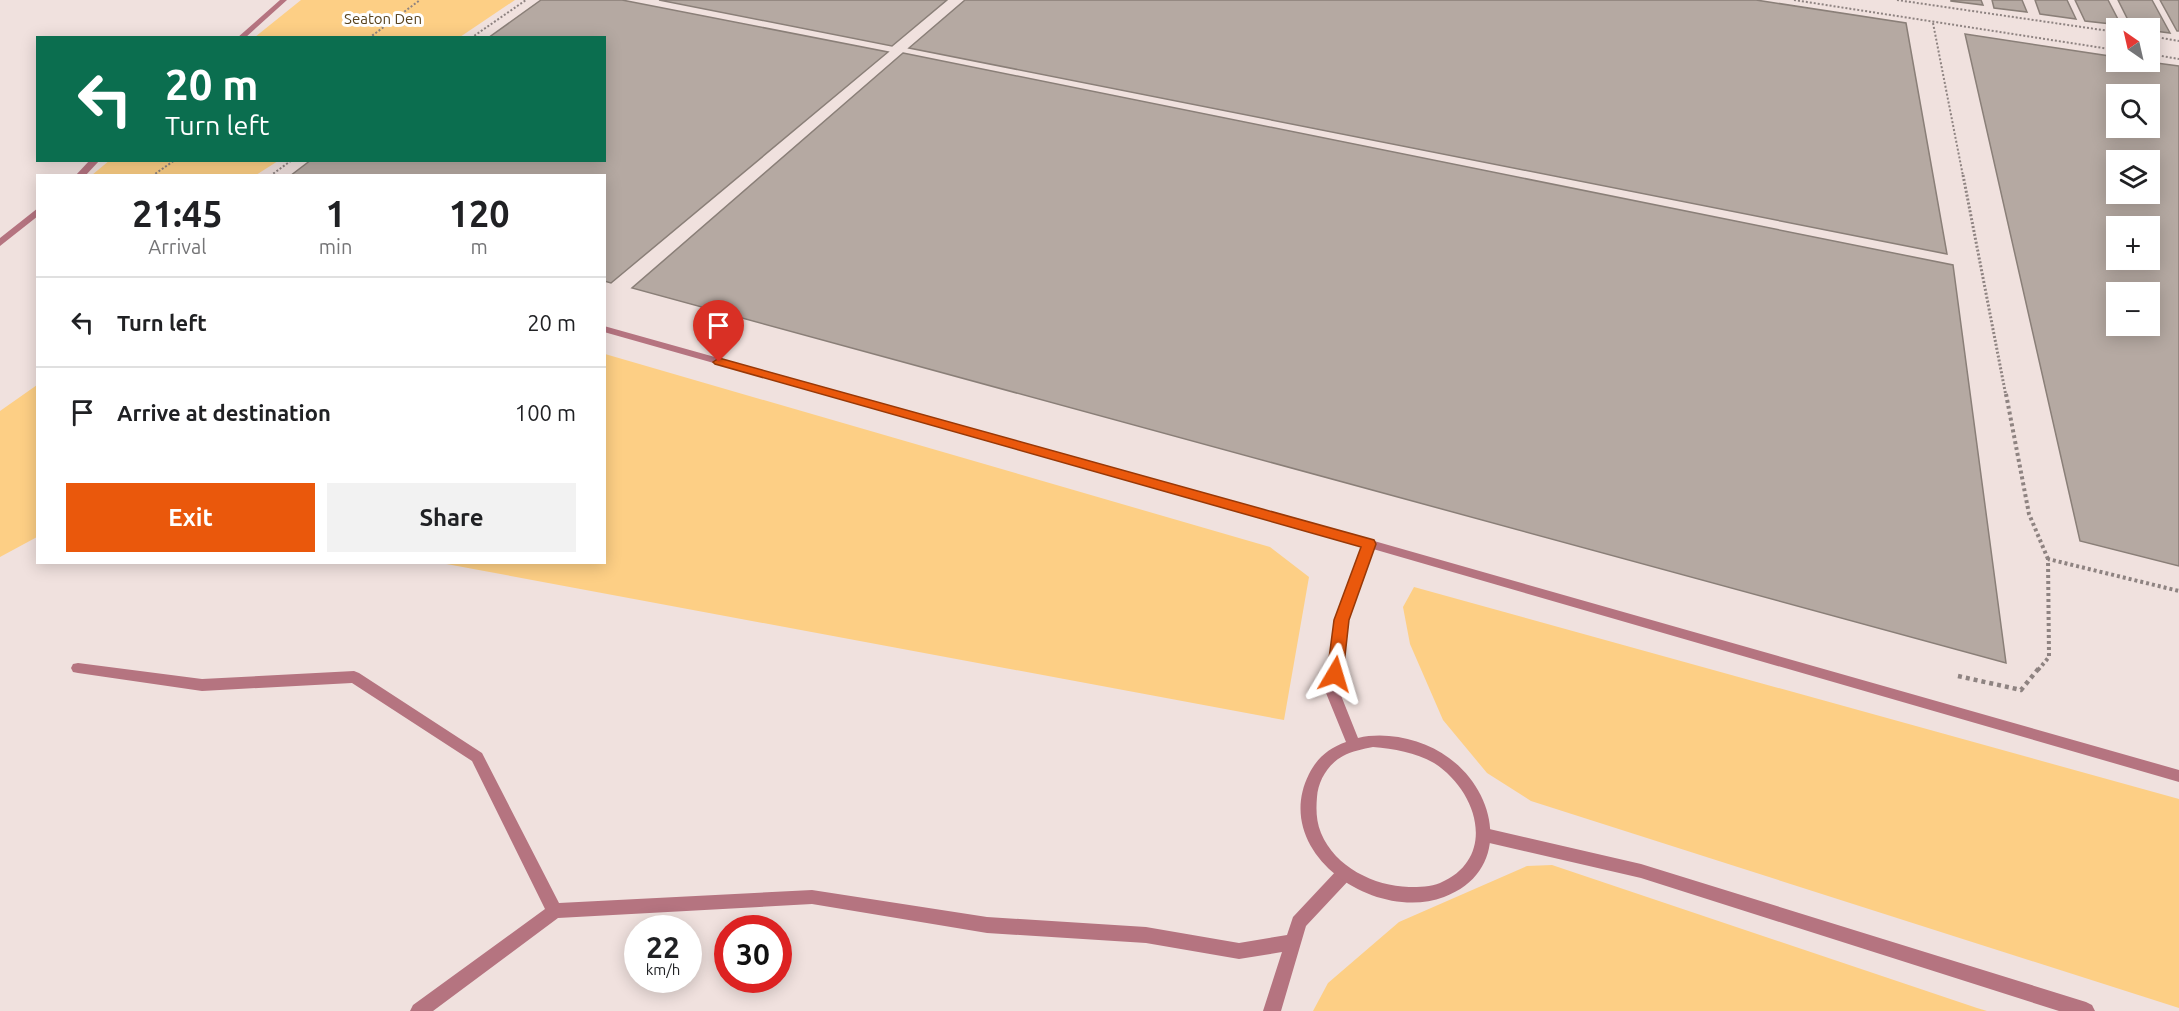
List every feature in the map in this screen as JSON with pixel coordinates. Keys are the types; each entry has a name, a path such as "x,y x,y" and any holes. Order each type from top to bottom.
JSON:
{"street":[{"path":"242,36 284,0"},
{"path":"81,174 94,162"},
{"path":"0,243 36,213"},
{"path":"606,331 1369,544 2179,776"},
{"path":"1354,745 1333,693 1341,620 1369,544"},
{"path":"78,668 202,685 354,677 477,757 555,911"},
{"path":"1372,741 1402,743 1419,749 1446,764 1475,796 1485,835 1478,861 1466,876 1441,891 1401,896 1368,887 1344,874 1322,851 1312,833 1306,805 1312,781 1330,757 1354,745 1372,741"},
{"path":"1485,835 1641,871 2086,1011"},
{"path":"1272,1011 1299,922 1344,874"},
{"path":"419,1011 555,911 812,897 987,925 1146,935 1239,951 1293,942"}],"path":[{"path":"372,36 420,0"},
{"path":"474,36 526,0"},
{"path":"1794,0 2106,49"},
{"path":"1897,0 2106,31"},
{"path":"1933,23 2029,514 2048,559 2049,657 2021,690 1954,675"},
{"path":"2160,38 2179,41"},
{"path":"2160,56 2179,59"},
{"path":"155,174 172,162"},
{"path":"273,174 289,162"},
{"path":"2048,559 2179,591"}],"green space":[{"name":"Seaton Den","path":"301,0 515,0 461,36 256,36"},
{"path":"108,162 276,162 258,174 93,174"},
{"path":"606,354 1270,547 1309,577 1284,720 446,564 606,564"},
{"path":"36,386 36,538 0,557 0,411"},
{"path":"1414,587 2179,799 2179,1008 1531,801 1487,773 1443,720 1410,644 1403,607"},
{"path":"1552,865 1987,1011 1313,1011 1328,983 1399,922 1527,866"}],"building":[{"path":"541,0 622,0 888,52 611,283 606,282 606,174 293,174 308,162 606,162 606,36 491,36"},
{"path":"659,0 947,0 892,46"},
{"path":"965,0 1756,0 1906,23 1947,254 909,48"},
{"path":"1981,0 1983,5 1951,1"},
{"path":"1992,0 2022,0 2027,12 1994,8"},
{"path":"2035,0 2067,0 2076,19 2040,14"},
{"path":"2075,0 2108,0 2117,18 2106,18 2106,23 2085,21"},
{"path":"2118,0 2152,0 2170,33 2160,32 2160,18 2127,18"},
{"path":"2160,0 2179,0 2179,31 2177,31"},
{"path":"1965,34 2106,55 2106,72 2160,72 2160,63 2179,66 2179,566 2080,541"},
{"path":"903,53 1953,265 2006,663 632,288"}],"route":[{"path":"719,362 1369,544 1341,620 1335,674"}]}
